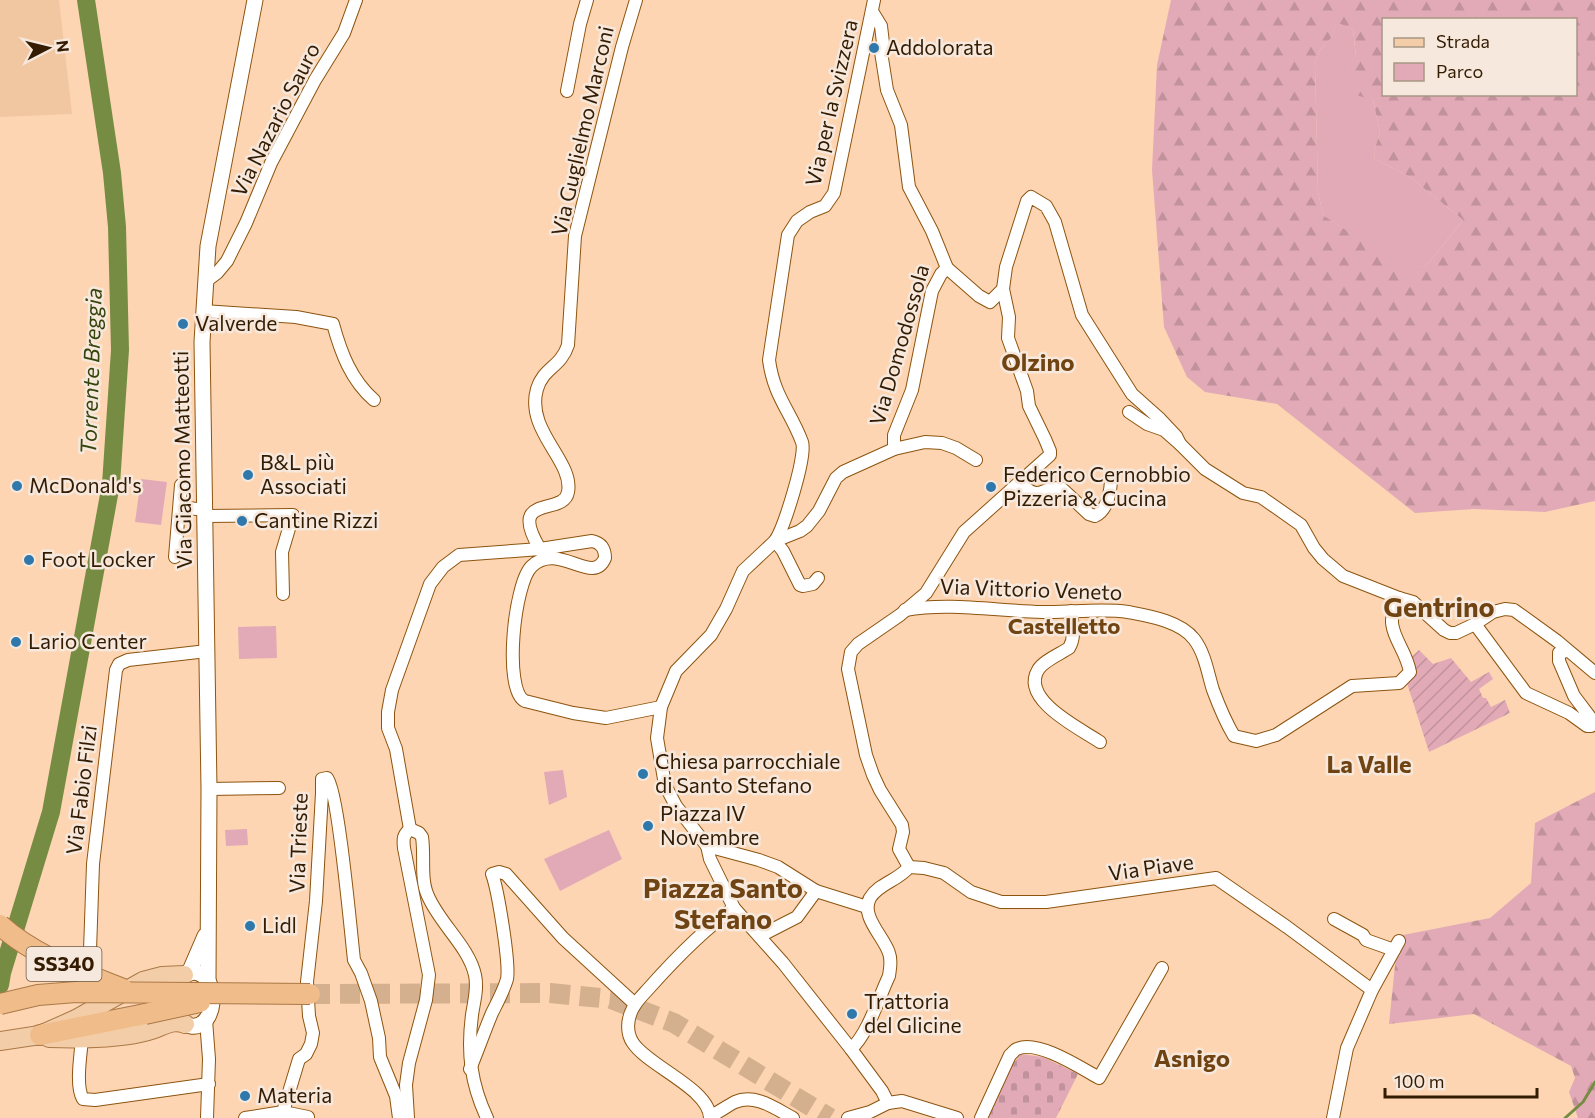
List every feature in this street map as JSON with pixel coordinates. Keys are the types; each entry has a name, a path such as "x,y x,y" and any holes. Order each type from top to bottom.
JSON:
{"highway":[{"name":"SS340","path":"0,926 35,950 78,971 134,993"},
{"name":"SS340","path":"0,1004 55,993 310,994"},
{"path":"21,1038 234,994"}],"main road":[{"path":"21,1038 89,1011 144,981 162,976 186,974"},
{"path":"21,1038 82,1038 138,1033 176,1021 195,1023"}],"street":[{"name":"Via Giacomo Matteotti","path":"208,980 205,282 208,246 255,0"},
{"name":"Via Nazario Sauro","path":"205,282 227,261 271,163 315,80 344,33 356,0"},
{"path":"567,91 587,0"},
{"name":"Via Guglielmo Marconi","path":"540,549 531,534 530,518 542,506 562,503 567,498 569,483 566,472 538,420 535,406 536,391 542,378 565,356 568,345 575,236 636,0"},
{"name":"Via per la Svizzera","path":"775,541 784,522 801,465 804,445 772,380 769,360 788,235 796,221 825,206 834,194 873,14 874,0"},
{"name":"Via Domodossola","path":"873,14 881,26 883,43 881,52 887,90 901,125 909,187 932,231 947,268 932,291 912,390 894,435 894,449"},
{"path":"904,611 926,593 964,532 1050,455 1029,406 1027,391 1008,338 1009,317 1004,289 1010,255 1027,201 1031,197 1046,206 1055,222 1082,315 1132,394 1160,419 1176,436 1180,444"},
{"path":"947,268 979,296 990,302 1004,289"},
{"path":"204,311 296,317 333,324 344,360 364,392 374,400"},
{"path":"1129,412 1146,424 1164,430 1205,469 1243,493 1261,497 1301,525 1323,559 1344,576 1413,602 1443,630 1450,633 1456,633 1475,624 1494,612 1505,609 1514,610 1557,641 1595,673"},
{"path":"888,1103 882,1090 851,1049 760,936 734,908 710,859 707,846 676,807 665,785 657,738 661,707 676,671 711,635 743,571 775,541 807,526 819,511 836,478 843,472 894,449 925,442 942,443 976,460"},
{"path":"1019,483 1031,493 1036,494 1043,493 1049,488 1061,488 1089,514 1095,516 1103,510 1111,488 1111,477"},
{"path":"176,557 181,485"},
{"path":"180,507 205,513 293,515 282,552 283,594"},
{"path":"410,829 396,749 388,728 388,712 392,690 430,584 443,567 459,555 540,549 592,541 603,547 605,558 600,566 592,569 568,560 553,558 539,561 530,567 515,615 513,660 516,691 520,699 573,713 606,718 661,707"},
{"path":"775,541 783,550 800,585 813,584 818,578"},
{"name":"Via Vittorio Veneto","path":"909,867 899,849 903,832 902,825 880,790 866,755 848,669 851,652 858,644 904,611 927,606 1043,612 1128,612 1169,622 1184,630 1195,640 1224,721 1234,736 1256,741 1276,735 1352,686 1399,683 1410,672 1408,660 1391,625 1392,611 1399,598"},
{"path":"1071,611 1072,643 1069,648 1039,668 1036,675 1037,693 1045,706 1100,742"},
{"path":"1475,624 1526,693 1569,713 1587,726 1591,726 1593,720 1574,696 1559,661 1559,653 1568,651"},
{"name":"Via Fabio Filzi","path":"89,1011 88,962 93,864 116,670 119,664 128,660 207,651"},
{"name":"Via Trieste","path":"283,1112 299,1059 306,1054 313,1032 306,982 316,902 321,784 322,779 327,778 330,781 336,807 354,960 371,1001 379,1038 380,1057 396,1096 399,1118"},
{"path":"208,789 279,788"},
{"path":"410,829 422,837 426,893 435,913 471,962 475,977 476,996 472,1014 470,1069 486,1118"},
{"path":"408,1118 407,1074 426,1000 429,975 404,848 405,834 410,829"},
{"path":"707,846 778,867 816,891 867,908"},
{"path":"851,1049 856,1045 868,1022 889,976 890,968 889,952 870,918 867,908 869,900 880,887 898,878 909,867"},
{"name":"Via Piave","path":"909,867 944,873 971,892 1001,902 1046,902 1216,878 1372,990"},
{"path":"470,1069 507,980 507,956 497,889 492,874 499,872 506,874 563,938 635,1004"},
{"path":"760,936 797,917 816,891"},
{"path":"734,908 668,966 635,1004 628,1023 630,1036 633,1043 647,1057 692,1090 705,1103 710,1117 736,1101 748,1098 793,1118"},
{"path":"1333,1118 1347,1048 1372,990 1396,945 1366,940 1363,935 1334,919"},
{"name":"Via Giacomo Matteotti","path":"186,974 201,948 208,924"},
{"path":"981,1118 1010,1055 1017,1049 1030,1046 1044,1050 1099,1078 1162,968"},
{"path":"195,1023 211,1011 212,991 208,980 201,973 186,974 178,987 177,999 178,1012 195,1023 208,1047 207,1118"},
{"path":"82,1038 79,1083 83,1099 95,1100 209,1084"},
{"path":"848,1118 870,1112 888,1103 902,1101 957,1118"},
{"path":"245,1118 283,1112 308,1117"}],"shaded area":[{"path":"0,0 59,0 72,114 0,117"}],"green space":[{"path":"1171,0 1595,0 1595,501 1545,512 1474,509 1415,513 1277,404 1205,392 1187,377 1164,327 1152,170 1157,65","holes":["1336,22 1353,29 1356,57 1341,68 1356,95 1373,100 1380,132 1374,151 1375,159 1410,177 1463,220 1426,266 1407,270 1323,215 1318,192 1315,63 1320,50 1332,37"]},
{"path":"1336,21 1353,29 1356,57 1373,100 1380,132 1374,151 1375,159 1410,177 1463,220 1426,266 1407,271 1323,215 1318,192 1315,63 1320,50 1332,37"},
{"path":"141,479 167,482 161,525 135,522"},
{"path":"276,626 277,658 239,659 238,627"},
{"path":"1419,650 1433,664 1451,658 1471,682 1489,672 1493,679 1479,689 1483,698 1486,698 1491,707 1505,700 1510,713 1429,752 1405,677 1408,660"},
{"path":"563,770 567,797 549,805 544,772"},
{"path":"1595,792 1595,1118 1578,1118 1569,1092 1575,1078 1571,1066 1474,1014 1389,1024 1398,936 1490,918 1531,883 1535,823"},
{"path":"247,829 248,845 226,846 225,830"},
{"path":"609,830 622,859 560,891 544,859"},
{"path":"1021,1054 1043,1057 1078,1074 1056,1118 986,1118 1012,1065"}],"waterway":[{"name":"Torrente Breggia","path":"0,985 51,812 111,484 120,350 117,227 112,173 86,0"},
{"path":"1565,1118 1583,1102 1595,1082"}],"tunnel":[{"path":"310,994 550,993 611,999 674,1023 830,1118"}],"place":[{"name":"Addolorata","path":"874,48"},
{"name":"Valverde","path":"183,324"},
{"name":"B&L più Associati","path":"248,475"},
{"name":"McDonald's","path":"17,486"},
{"name":"Federico Cernobbio Pizzeria & Cucina","path":"991,487"},
{"name":"Cantine Rizzi","path":"242,521"},
{"name":"Foot Locker","path":"29,560"},
{"name":"Lario Center","path":"16,642"},
{"name":"Chiesa parrocchiale di Santo Stefano","path":"643,774"},
{"name":"Piazza IV Novembre","path":"648,826"},
{"name":"Lidl","path":"250,926"},
{"name":"Trattoria del Glicine","path":"852,1014"},
{"name":"Materia","path":"245,1096"}],"district":[{"name":"Olzino","path":"1038,363"},
{"name":"Gentrino","path":"1439,608"},
{"name":"Castelletto","path":"1064,626"},
{"name":"La Valle","path":"1369,765"},
{"name":"Piazza Santo Stefano","path":"723,904"},
{"name":"Asnigo","path":"1192,1059"}]}
